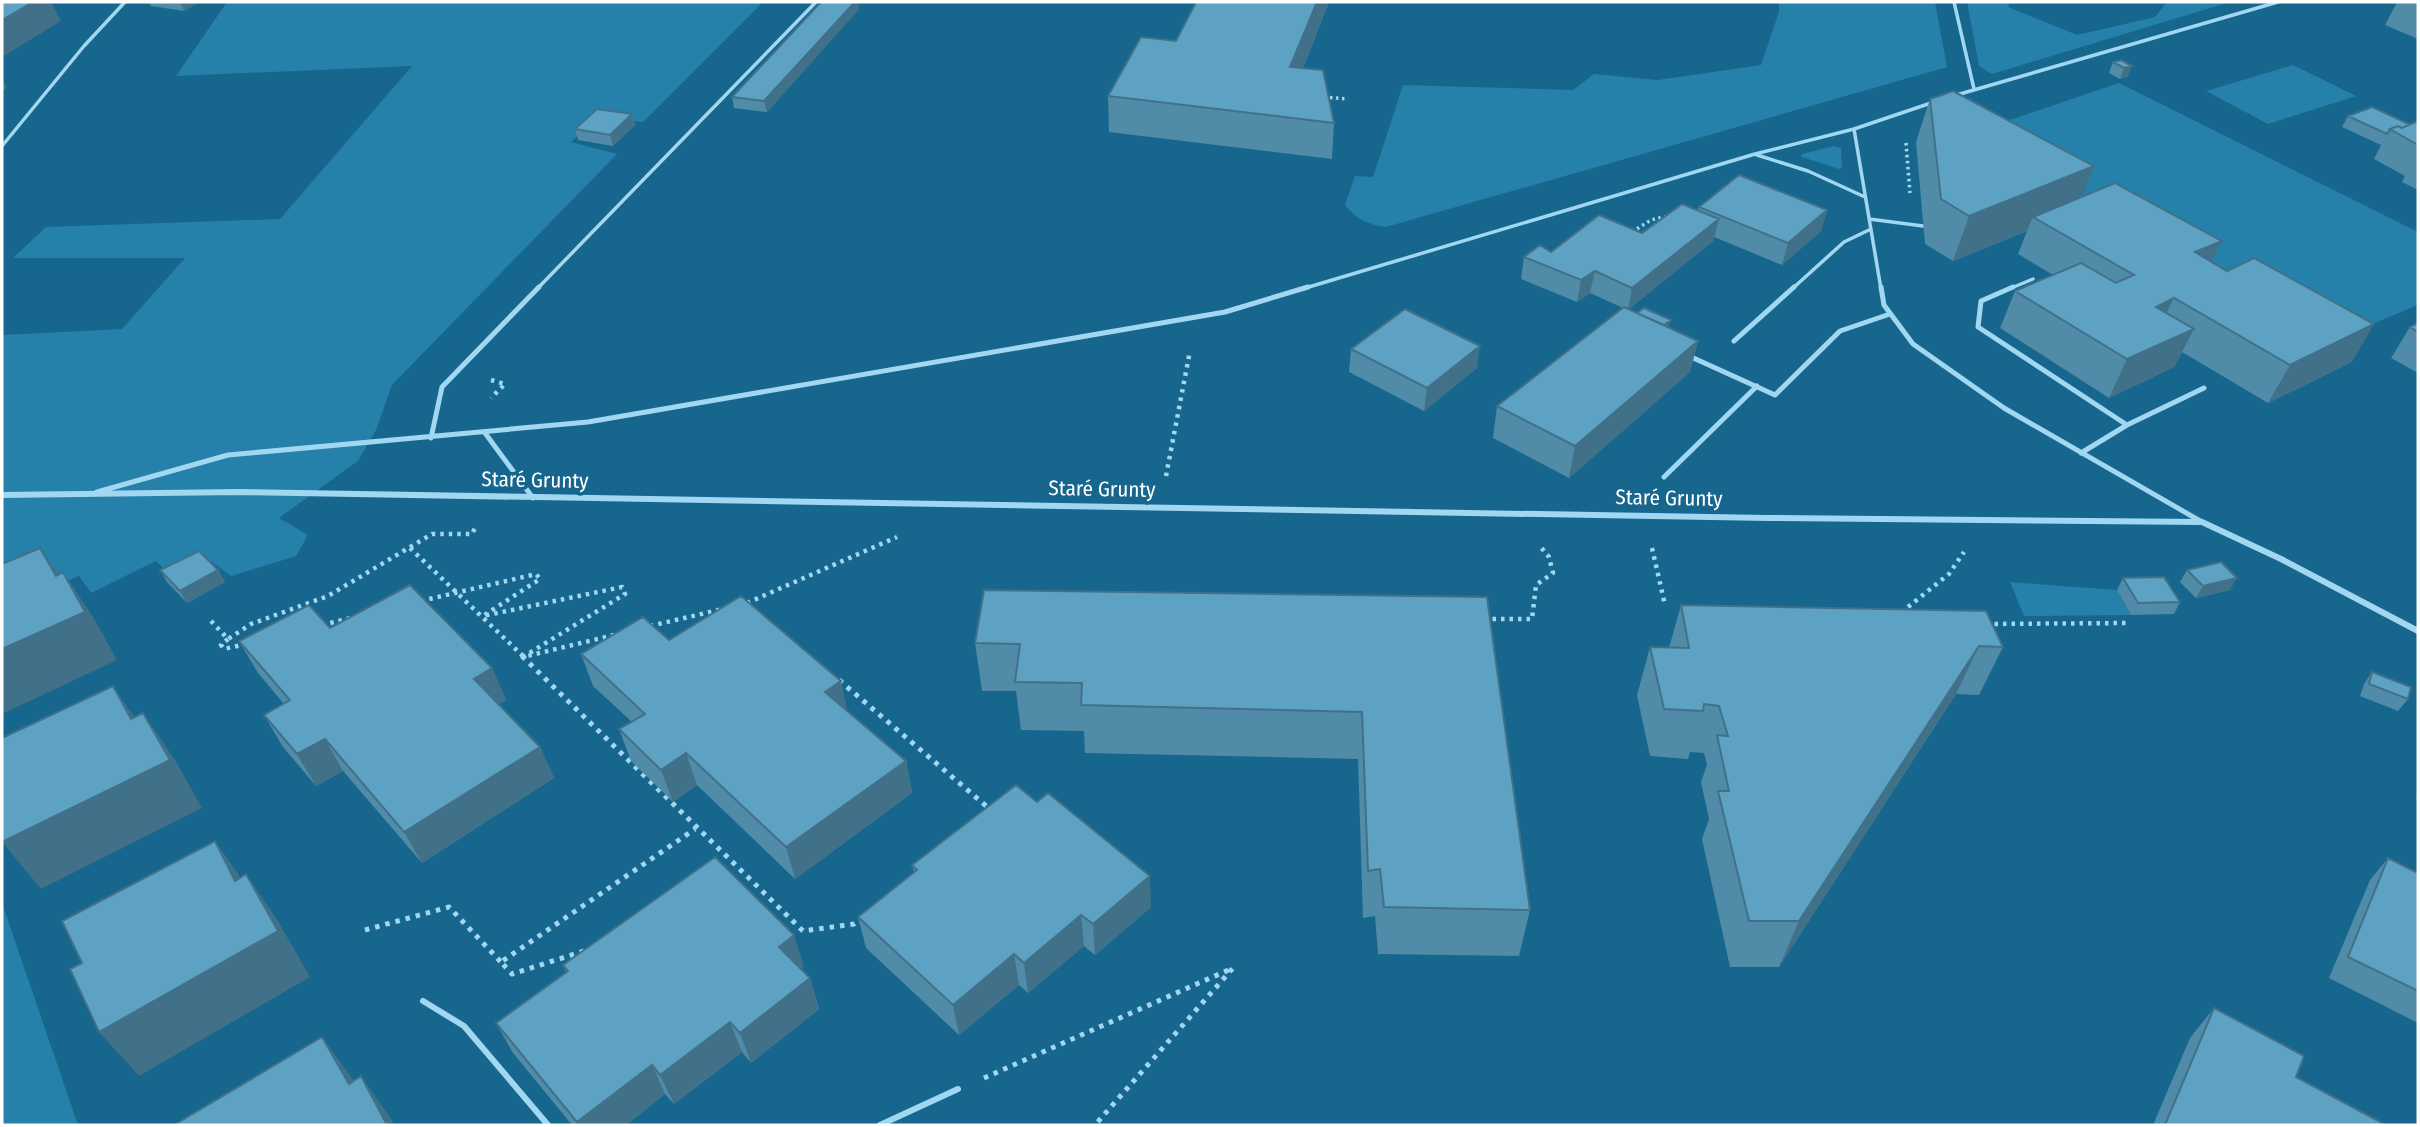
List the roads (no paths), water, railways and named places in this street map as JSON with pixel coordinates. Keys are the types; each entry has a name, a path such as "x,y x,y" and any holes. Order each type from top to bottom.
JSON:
{"street":[{"name":"Staré Grunty","path":"2,495 238,492 2202,522"},
{"path":"2202,522 2281,559 2418,631"}],"lane":[{"path":"2,146 84,46 125,2"},
{"path":"431,438 442,387 816,2"},
{"path":"1954,2 1974,89"},
{"path":"1950,97 2278,2"},
{"path":"93,493 228,455 588,422 1225,312 1755,154 1854,129 1938,101"},
{"path":"1854,129 1884,305 1913,344 2004,408 2202,522"},
{"path":"1755,154 1808,171 1865,197"},
{"path":"1869,219 1923,226"},
{"path":"1734,341 1844,242 1871,229"},
{"path":"2033,279 1981,301 1978,327 2127,425"},
{"path":"1682,353 1775,395 1840,331 1890,314"},
{"path":"1664,477 1757,386"},
{"path":"2081,453 2127,425 2204,388"},
{"path":"485,433 533,498"},
{"path":"423,1001 464,1026 548,1125"},
{"path":"880,1125 958,1090"}]}
